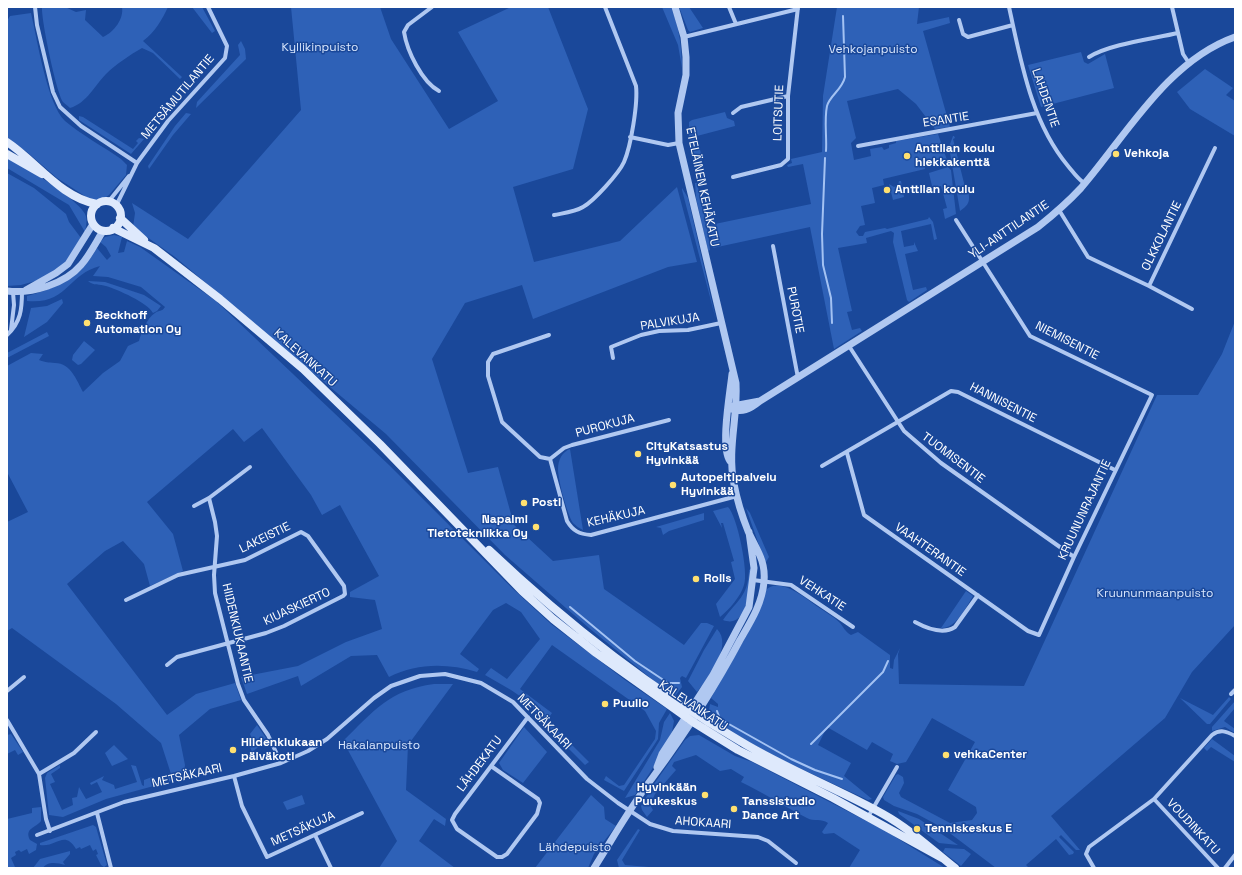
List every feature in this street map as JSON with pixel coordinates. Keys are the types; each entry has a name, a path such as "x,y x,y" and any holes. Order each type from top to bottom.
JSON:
{"main road":[{"path":"7,142 70,192 91,212 93,224 103,230 113,228 120,218 120,212 113,204 97,204 84,200 70,192"},
{"path":"7,154 54,180"},
{"path":"91,212 97,204"},
{"path":"120,218 133,232 154,248"},
{"name":"KALEVANKATU","path":"113,228 154,248 220,299 303,369 463,528 513,582 553,619 596,654 685,717 760,762 868,817 942,858"},
{"name":"KALEVANKATU","path":"463,528 475,537 560,614 616,657 698,715 762,755 873,808 917,835 955,868"}],"street":[{"path":"35,7 37,25 53,92 60,107 80,126 137,163"},
{"name":"METSÄMUTILANTIE","path":"113,204 137,163 168,121 222,63 226,53 224,39 208,7"},
{"path":"432,7 408,25 404,32 421,74 428,83 439,91"},
{"path":"554,215 577,210 588,204 622,166 625,160 637,98 636,86 605,7"},
{"name":"ETELÄINEN KEHÄKATU","path":"652,777 662,754 713,674 750,607 754,565 749,532 737,496 730,461 736,408 736,383 679,143 678,113 686,75 684,37 675,7"},
{"path":"729,7 736,24"},
{"name":"LAHDENTIE","path":"1009,7 1037,113 1057,153 1084,183"},
{"path":"1172,7 1183,54 1189,63"},
{"path":"684,37 798,8"},
{"name":"LOITSUTIE","path":"733,177 786,162 788,160 788,96 798,8"},
{"path":"959,20 963,34 968,37 1013,25"},
{"path":"1089,57 1108,50 1178,33"},
{"name":"YLI-ANTTILANTIE","path":"736,408 748,410 760,401 1038,227 1059,210 1084,183 1161,89 1189,63 1208,50 1235,37"},
{"path":"733,113 741,107 788,96"},
{"name":"ESANTIE","path":"858,146 1037,113"},
{"path":"630,137 668,145 679,143"},
{"name":"OLKKOLANTIE","path":"1059,210 1088,257 1149,286 1215,148"},
{"name":"METSÄMUTILANTIE","path":"113,204 131,174"},
{"name":"NIEMISENTIE","path":"956,220 1030,336 1152,395"},
{"path":"23,291 56,273 68,264 93,224"},
{"path":"11,331 14,305 10,292 39,289 50,285 75,270 82,264 103,230"},
{"name":"PUROTIE","path":"773,246 798,378"},
{"path":"1149,286 1192,309"},
{"path":"7,335 20,316 23,291"},
{"name":"PALVIKUJA","path":"613,358 611,347 641,335 659,331 688,330 721,323"},
{"path":"549,335 497,351 491,356 487,367 488,376 502,422 540,457 550,459"},
{"name":"TUOMISENTIE","path":"849,346 897,423 918,445 940,463 1074,557"},
{"name":"ETELÄINEN KEHÄKATU","path":"730,461 726,456 725,444 726,419 729,408 732,370"},
{"name":"HANNISENTIE","path":"822,466 847,453 946,392 958,392 1115,470"},
{"name":"KRUUNUNRAJANTIE","path":"1039,636 1074,557 1152,395"},
{"path":"729,408 736,408"},
{"name":"PUROKUJA","path":"550,459 564,448 572,445 669,420"},
{"name":"VAAHTERANTIE","path":"847,453 864,515 1028,631 1039,636"},
{"name":"KEHÄKUJA","path":"550,459 567,521 571,528 581,534 591,534 737,496"},
{"path":"194,506 209,498 250,467"},
{"name":"HIIDENKIUKAANTIE","path":"209,498 217,536 215,593 238,684 244,700 268,735 281,763"},
{"name":"LAKEISTIE","path":"126,600 172,577 245,560 301,532"},
{"name":"KIUASKIERTO","path":"228,644 284,626 345,594 344,586 338,575 308,536 301,532"},
{"name":"ETELÄINEN KEHÄKATU","path":"594,868 652,777 698,715 754,616 762,594 764,581 761,556 756,542 749,532"},
{"name":"VEHKATIE","path":"753,580 791,585 853,627"},
{"path":"915,622 932,630 950,630 955,627 978,595"},
{"path":"167,665 177,658 228,644"},
{"name":"METSÄKAARI","path":"37,835 140,797 234,776 281,763 327,739 384,690 399,682 420,676 445,674 478,682 501,693 513,702 528,717 587,779 630,811"},
{"path":"7,690 24,677"},
{"path":"1231,694 1235,690"},
{"name":"LÄHDEKATU","path":"491,766 538,799 540,808 508,854 502,857 496,857 490,853 454,825 452,820 455,814 491,766 528,717"},
{"path":"7,720 39,774 46,819 50,831"},
{"path":"1094,868 1086,854 1090,847 1154,799 1212,735 1222,731 1228,732 1235,736"},
{"path":"39,774 74,753 96,732"},
{"path":"868,817 897,767"},
{"name":"METSÄKUJA","path":"234,776 242,806 267,857 362,813"},
{"name":"VOUDINKATU","path":"1154,799 1218,868"},
{"name":"AHOKAARI","path":"630,811 662,829 758,837 768,841 796,863"},
{"path":"97,813 111,868"},
{"path":"315,835 331,868"},
{"path":"1225,868 1235,855"}],"green space":[{"path":"42,7 65,7 76,12 86,10 85,20 103,37 111,32 117,25 120,20 122,7 168,7 158,26 143,41 182,77 180,79 153,53 142,48 114,67 102,78 86,98 76,106 70,108 63,102 53,70 46,39"},
{"path":"192,7 202,7 215,31 212,33"},
{"name":"Kyllikinpuisto","path":"291,7 380,7 391,39 449,129 498,101 458,32 511,7 548,7 588,109 573,169 513,187 534,262 620,241 677,187 697,262 668,267 533,319 522,285 465,303 432,359 468,473 498,467 514,525 553,561 599,555 604,589 684,645 701,623 707,623 714,626 686,678 682,676 680,678 682,687 676,695 659,685 589,628 505,555 386,434 175,257 133,227 135,213 132,203 188,239 301,110"},
{"path":"662,7 671,7 674,15 680,37 682,68 678,45"},
{"path":"679,7 689,7 703,28 690,32"},
{"name":"Vehkojanpuisto","path":"837,7 919,7 917,24 949,17 950,23 923,31 950,127 935,129 916,104 898,89 847,101 856,138 851,143 854,160 871,156 870,149 882,147 884,150 889,148 889,145 896,143 896,141 938,134 947,160 946,163 936,167 935,160 925,162 925,169 883,179 884,185 872,188 875,203 861,206 865,225 860,226 856,232 859,236 863,236 865,232 885,228 887,229 928,219 929,217 933,222 937,239 934,240 931,224 901,231 904,247 914,245 914,242 918,251 905,254 913,290 926,287 927,290 909,302 907,300 893,242 894,233 891,231 866,238 867,243 838,248 852,311 847,312 852,330 860,328 862,331 834,349 810,227 713,248 710,225 811,204 803,164 788,167 787,165 792,163 791,159 822,152 823,96"},
{"path":"31,13 48,86 59,113 71,126 121,159 127,165 126,175 109,195 102,200 91,200 57,178 27,152 7,139 7,21 10,16"},
{"path":"241,41 245,49 246,59 196,108 197,102 240,55 238,45"},
{"path":"1081,52 1084,62 1088,64 1105,54 1114,88 1041,107 1028,65"},
{"path":"1205,69 1233,88 1226,95 1235,101 1235,136 1190,109 1177,92"},
{"path":"725,112 727,118 734,121 735,126 697,136 706,177 700,178 689,137 689,122"},
{"path":"186,113 191,114 173,135 149,169 148,166 175,126"},
{"path":"79,116 83,117 133,149 138,143 136,141 139,138 144,139 131,154 79,120"},
{"path":"953,136 955,138 953,139 966,191 968,189 969,197 966,206 960,211 949,147"},
{"path":"7,158 25,167 49,183 81,208 86,218 85,232 69,205 7,168"},
{"path":"948,167 951,170 956,214 945,219 943,209 947,208 941,186 934,188 932,186 929,173"},
{"path":"7,173 34,188 66,214 69,222 81,238 66,263 39,280 21,285 7,286"},
{"path":"899,181 901,181 904,197 893,200 889,184 894,187 898,185"},
{"path":"695,183 697,183 708,233 710,250 708,251 696,198"},
{"path":"682,188 688,198 716,320 682,190"},
{"path":"114,235 122,237 118,253 124,252 127,241 140,247 216,301 389,465 512,588 551,624 625,680 667,709 659,723 658,739 624,791 604,780 606,776 619,786 624,785 655,739 656,731 645,711 552,645 520,689 552,713 547,720 589,762 585,765 558,738 527,701 485,675 491,668 507,679 540,639 521,612 506,603 493,610 460,654 479,669 477,672 455,667 432,666 410,669 389,677 377,655 351,656 301,686 298,676 247,694 241,677 298,666 346,642 382,629 375,600 350,597 350,592 379,576 340,505 322,515 311,495 262,428 244,442 233,429 147,502 173,534 183,571 150,586 144,564 123,541 105,551 67,584 167,715 196,694 235,683 241,700 210,709 179,735 185,765 183,778 106,799 63,817 49,815 45,778 47,773 60,765 60,768 51,774 55,782 50,784 62,810 73,805 72,798 77,797 79,787 86,799 102,792 97,782 91,785 90,783 104,776 102,780 114,785 115,789 137,782 131,765 136,766 142,785 144,786 144,780 152,777 154,781 171,774 161,743 116,704 12,628 7,631 7,522 28,512 7,472 7,366 31,353 43,354 39,360 65,366 73,373 83,392 103,373 120,361 128,346 139,341 149,318 155,313 163,310 165,307 141,287 108,277 93,276 100,266 81,275 59,294 51,298 40,301 27,301 27,296 49,289 68,280 84,266 97,248 107,260 111,256 106,247 100,242 105,237"},
{"path":"88,281 105,282 144,295 161,306 153,313 145,305 132,297 104,285 92,284"},
{"path":"62,299 63,303 47,322 24,337 31,308 47,306"},
{"name":"Kruununmaanpuisto","path":"1235,321 1235,625 1192,672 1165,718 1051,816 1080,850 1076,850 1061,835 1059,837 1074,852 1073,854 1069,855 1056,839 1026,865 1029,868 996,868 943,828 917,814 894,806 884,800 883,797 898,774 903,777 904,783 899,793 901,797 950,823 972,820 977,813 976,807 948,790 975,742 932,718 906,762 897,764 890,761 893,754 872,742 867,750 827,727 818,745 851,763 844,776 872,799 868,800 780,759 742,738 715,720 709,710 710,704 718,707 718,704 711,698 748,633 765,591 771,587 778,586 785,587 800,594 839,622 849,634 851,635 858,632 890,655 890,668 893,669 894,660 900,648 898,654 899,684 1024,686 1157,395 1198,395 1222,354"},
{"path":"47,332 49,336 7,358 7,353"},
{"path":"84,341 95,350 81,364 78,365 72,360 73,355"},
{"path":"570,449 583,530 574,524 571,519 563,497 558,474 560,460 563,454"},
{"path":"728,507 735,521 741,544 744,557 745,579 744,585 737,598 731,607 720,617 716,604 735,579 731,562 734,561 723,523 721,523 722,528 713,511"},
{"path":"746,508 750,513 769,557 766,562 765,562"},
{"path":"704,513 704,520 669,531 663,535 661,528 656,527"},
{"path":"751,569 749,594 743,612 738,618 732,621 723,620 741,598 748,579 749,570"},
{"path":"966,591 973,596 964,611 951,625 941,628"},
{"path":"717,629 721,636 721,652 713,670 697,692 688,681"},
{"name":"Hakalanpuisto","path":"434,684 453,684 408,745 406,790 446,819 445,826 434,819 419,841 455,868 379,868 397,841 343,741 374,711 394,697 405,691"},
{"path":"1229,697 1231,699 1210,724 1207,724 1180,698 1213,715"},
{"path":"1235,701 1235,708 1224,721 1235,729 1235,733 1225,727 1212,731 1212,727"},
{"path":"670,713 674,721 672,732 651,771 635,795 625,798 660,740 664,722"},
{"path":"257,725 266,738 261,745 252,752 248,742 252,739 250,734"},
{"path":"524,727 547,752 523,783 503,770 499,763"},
{"path":"11,734 23,752 18,755 15,750 7,754 7,735"},
{"path":"699,735 735,756 752,762 884,830 945,868 849,868 860,850 834,833 824,834 822,832 828,823 807,818 741,782 744,777 731,769 720,771 696,755 674,762 672,766 676,770 655,794 650,805 653,810 647,817 641,806 654,784 685,740 690,736"},
{"path":"1212,739 1235,756 1235,762 1211,747 1207,751 1204,748"},
{"path":"114,745 128,759 112,766 105,753"},
{"path":"302,795 305,804 287,810 283,802"},
{"name":"Lähdepuisto","path":"591,795 604,807 605,819 616,826 594,854 588,868 535,868"},
{"path":"41,807 41,821 28,833 30,840 37,844 36,850 29,854 27,849 21,852 19,850 15,852 16,855 11,858 15,867 7,868 7,819 32,813 32,808"},
{"path":"898,811 919,819 958,845 939,843 899,814"},
{"path":"93,825 96,827 107,865 104,867 101,865 96,855 98,854 96,849 93,851 90,845 81,849 80,847 76,849 68,840 64,840 51,844 40,845 40,843"},
{"path":"638,829 640,830 622,860 625,865 661,868 619,868 617,860"},
{"path":"945,848 964,849 971,854 961,866 943,852"},
{"path":"70,851 70,854 63,862 65,865 53,863 47,864 43,868 33,868 40,859"}],"waterway":[{"path":"826,151 827,106 845,77 843,16"},
{"path":"825,158 822,234 823,265 831,298 832,323"},
{"path":"570,607 635,661 668,683 679,683"},
{"path":"811,744 883,672 888,661"},
{"path":"717,711 720,719 791,759 815,770 842,779"}],"place":[{"name":"Vehkoja","path":"1116,154"},
{"name":"Anttilan koulu hiekkakenttä","path":"907,156"},
{"name":"Anttilan koulu","path":"887,190"},
{"name":"Beckhoff Automation Oy","path":"87,323"},
{"name":"CityKatsastus Hyvinkää","path":"638,454"},
{"name":"Autopeltipalvelu Hyvinkää","path":"673,485"},
{"name":"Posti","path":"524,503"},
{"name":"Napalmi Tietotekniikka Oy","path":"536,527"},
{"name":"Rolls","path":"696,579"},
{"name":"Puuilo","path":"605,704"},
{"name":"Hiidenkiukaan päiväkoti","path":"233,750"},
{"name":"vehkaCenter","path":"946,755"},
{"name":"Hyvinkään Puukeskus","path":"705,795"},
{"name":"Tanssistudio Dance Art","path":"734,809"},
{"name":"Tenniskeskus E","path":"917,829"}]}
